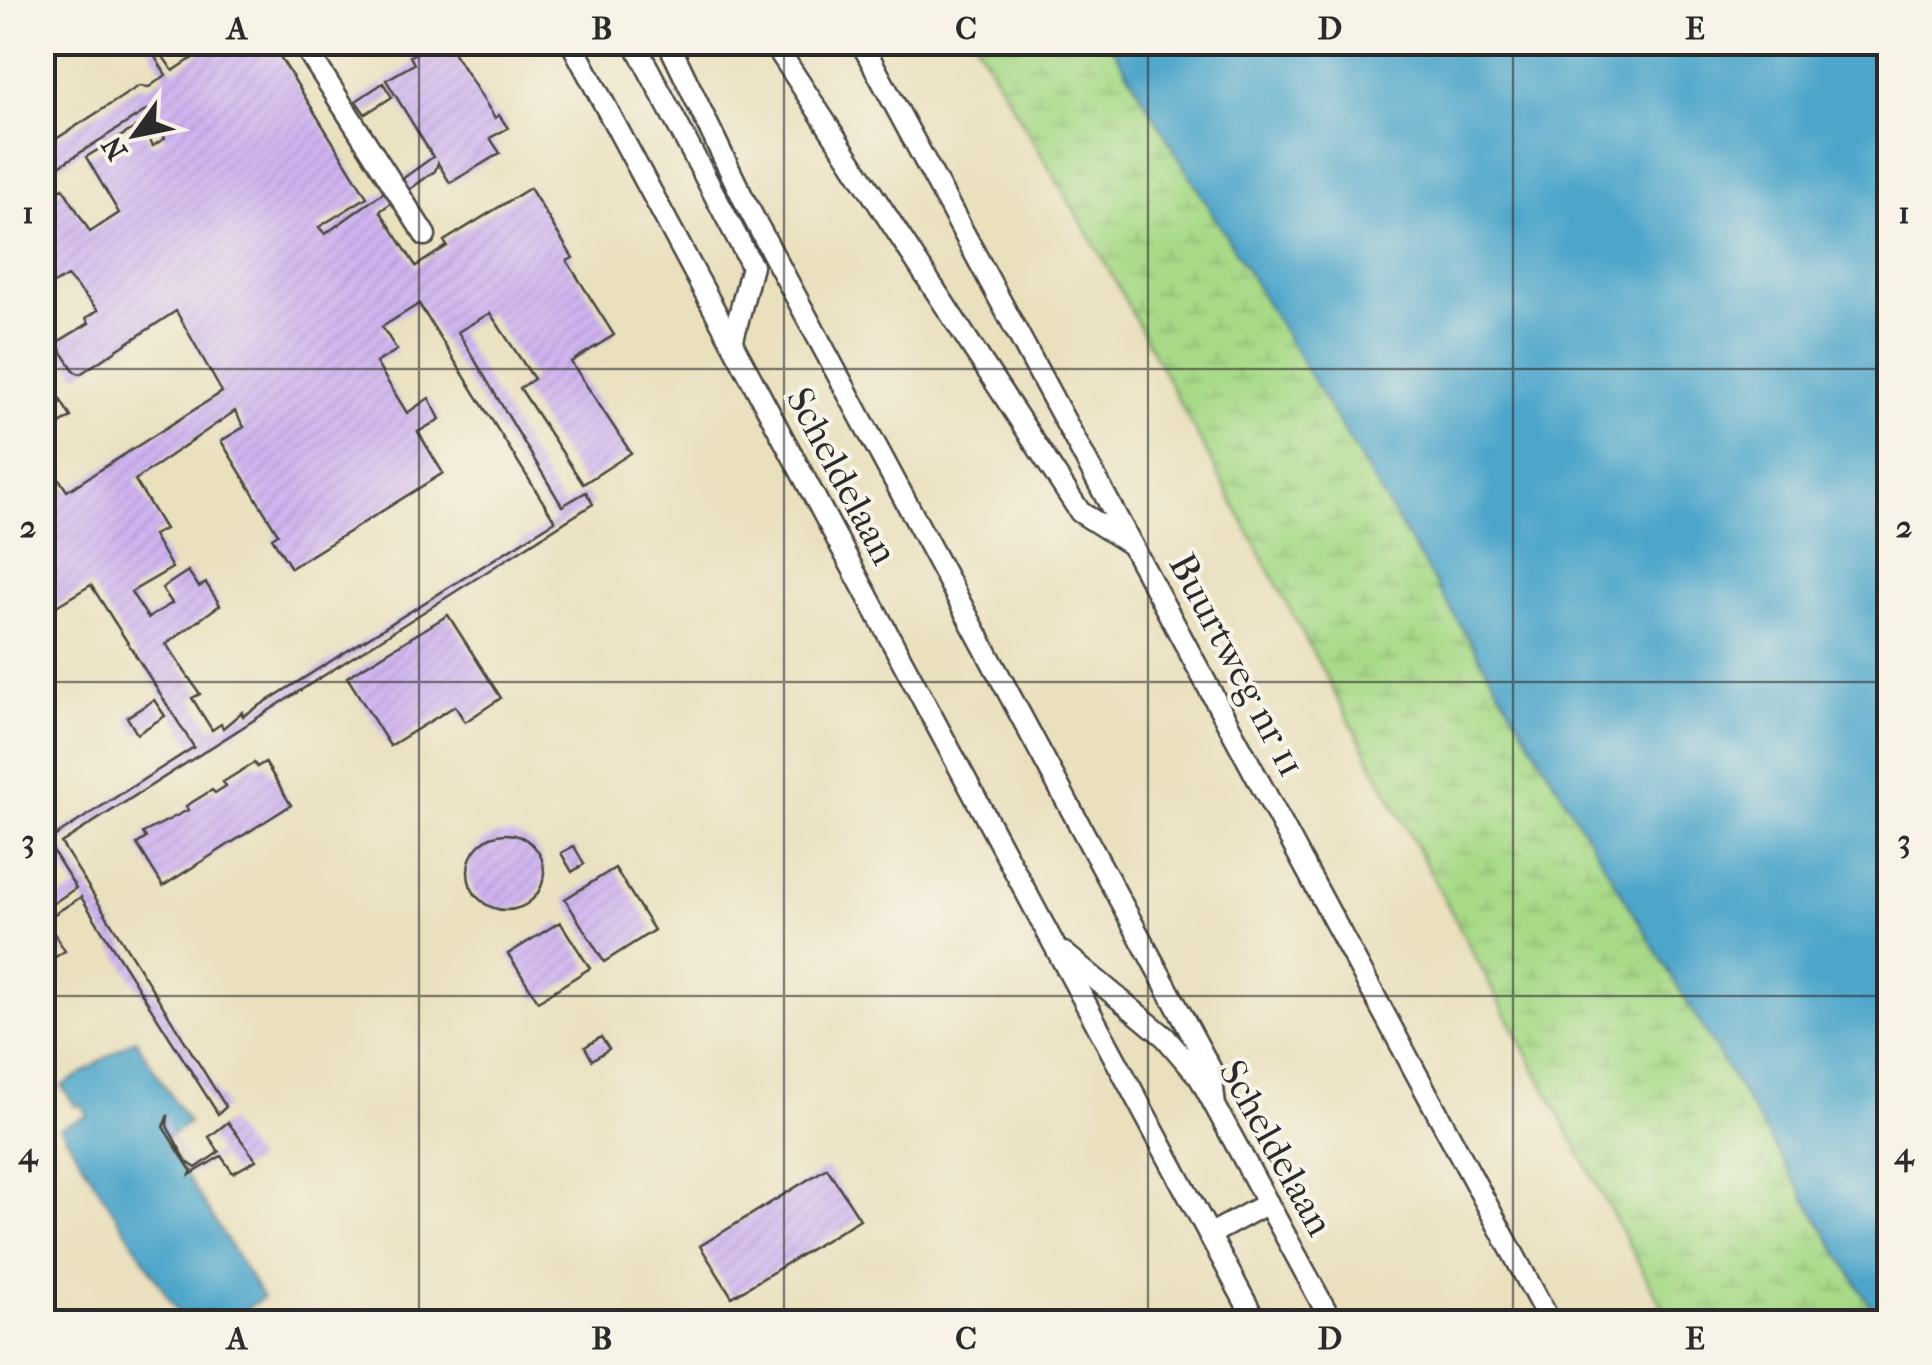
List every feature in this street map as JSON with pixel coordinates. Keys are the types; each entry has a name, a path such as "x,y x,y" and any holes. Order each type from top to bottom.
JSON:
{"lane":[{"path":"302,42 425,234"},
{"name":"Scheldelaan","path":"571,42 1256,1322"},
{"path":"634,42 752,266 732,343"},
{"path":"668,42 745,202 1211,1070 1215,1106"},
{"path":"773,42 1080,512 1134,546"},
{"name":"Buurtweg nr 11","path":"861,42 1550,1322"},
{"name":"Scheldelaan","path":"1052,942 1165,1037 1200,1078 1332,1322"},
{"path":"1209,1235 1268,1204"}],"green space":[{"path":"976,43 1110,43 1880,1322 1670,1322 1107,266"}],"water":[{"path":"1110,43 1889,43 1889,1322 1880,1322"},
{"path":"135,1039 188,1123 164,1140 263,1298 224,1322 184,1322 60,1127 88,1116 81,1104 76,1107 62,1086"}],"building":[{"path":"146,42 153,42 173,71 217,42 271,42 367,197 319,227 325,234 433,157 386,80 414,64 410,56 437,42 447,42 495,118 499,115 508,128 490,138 500,153 450,183 438,163 435,171 380,211 416,266 447,246 444,241 530,188 573,258 567,261 614,335 571,362 631,453 583,484 520,388 534,379 490,313 458,332 562,506 586,492 593,504 61,843 226,1107 218,1114 81,897 48,918 42,911 76,888 51,848 42,859 47,844 42,830 49,840 194,747 91,585 53,608 56,612 42,621 42,453 67,491 222,392 176,311 80,374 75,372 56,343 89,323 86,318 98,310 67,276 42,291 42,201 63,188 90,232 119,213 86,157 140,125 153,146 165,138 147,110 42,177 42,148 139,86 149,87 166,75","holes":["419,304 555,521 243,716 242,712 223,728 221,724 212,730 192,698 200,694 166,644 220,605 206,583 199,587 188,571 162,588 172,603 148,618 131,592 172,568 153,535 165,529 135,480 235,411 244,427 221,441 278,534 272,538 291,568 443,473 418,432 440,419 429,398 407,413 376,363 397,350 382,327"]},
{"path":"383,83 392,97 365,114 356,101"},
{"path":"58,396 71,417 42,435 42,406"},
{"path":"448,615 501,698 465,722 455,706 390,746 347,677"},
{"path":"154,700 165,716 137,734 127,717"},
{"path":"265,762 291,805 163,886 137,844 146,838 143,833 188,810 186,806 212,790 215,793 226,786 223,782 254,763 257,767"},
{"path":"506,834 533,845 544,872 533,899 506,910 479,899 468,872 479,845"},
{"path":"574,846 584,864 572,872 561,853"},
{"path":"615,868 654,930 604,962 565,899"},
{"path":"42,914 65,951 42,965"},
{"path":"560,922 590,968 538,1001 508,954"},
{"path":"601,1037 609,1049 592,1060 585,1047"},
{"path":"168,1115 167,1126 187,1162 196,1168 219,1152 209,1137 228,1122 256,1160 233,1173 221,1156 190,1175 192,1170 163,1127"},
{"path":"827,1168 860,1219 732,1297 700,1246"}]}
